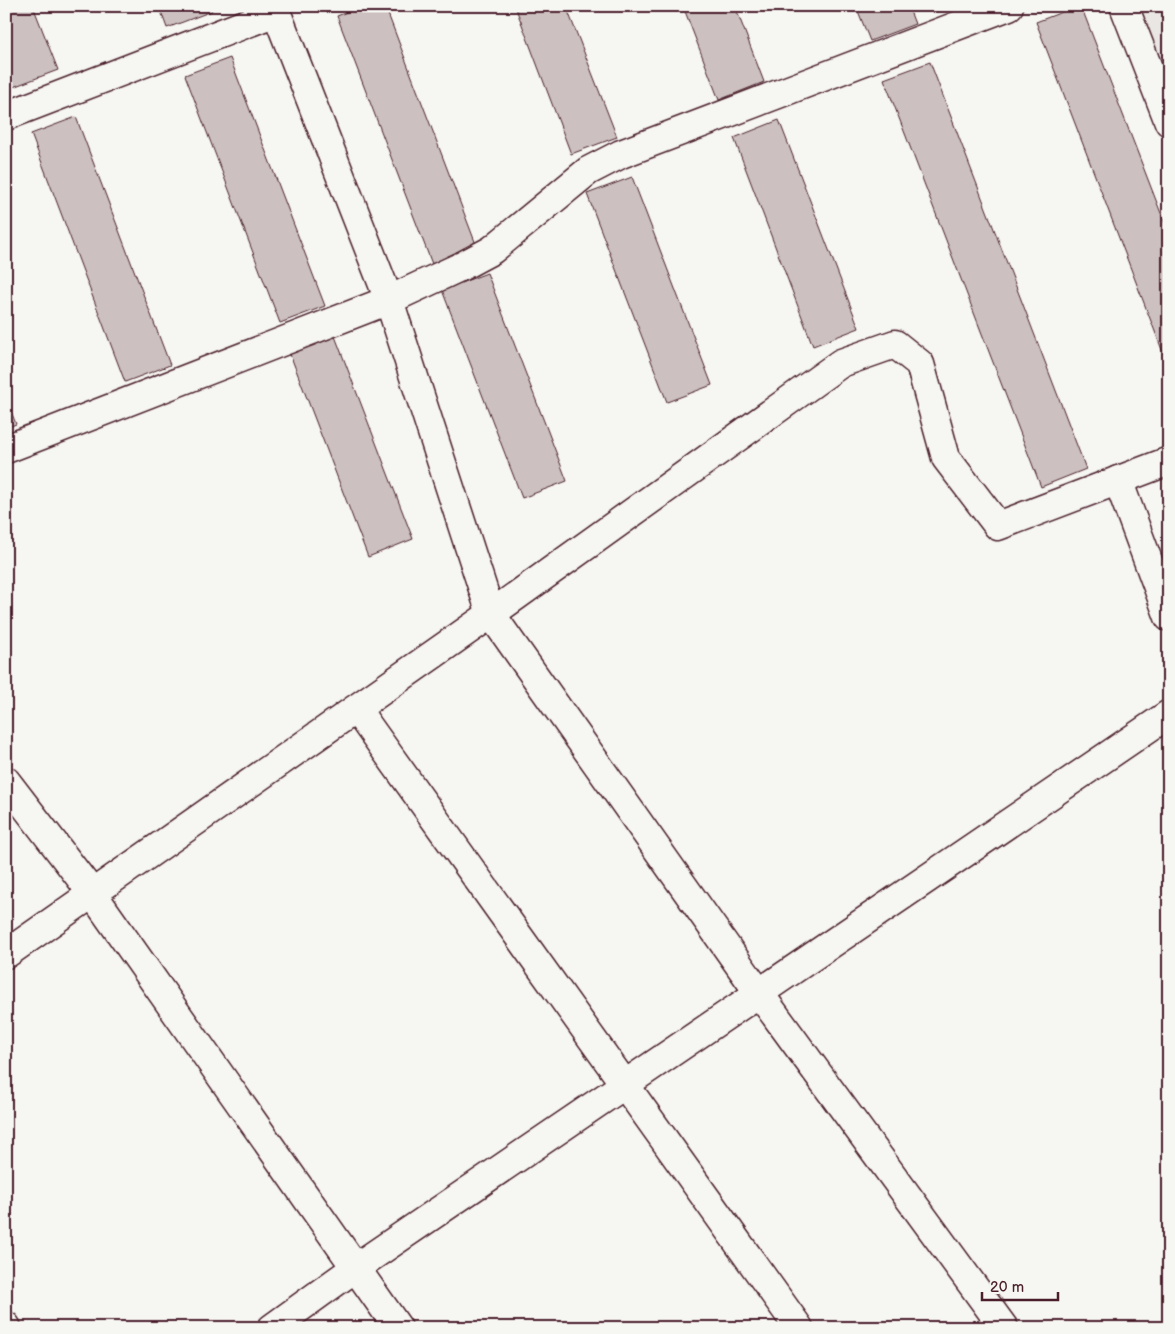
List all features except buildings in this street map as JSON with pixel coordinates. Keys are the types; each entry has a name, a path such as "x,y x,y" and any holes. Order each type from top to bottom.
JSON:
{"street":[{"path":"6,449 389,300 462,266 492,250 588,171 621,154 1009,6"},
{"path":"1124,6 1169,122"},
{"path":"6,116 275,9 389,300 491,614 759,993 1004,1328"},
{"path":"6,954 491,614 841,363 895,344 920,364 946,458 998,526 1169,461"},
{"path":"1118,480 1169,617"},
{"path":"356,709 799,1328"},
{"path":"272,1328 355,1268 1169,714"},
{"path":"6,780 92,893 398,1328"}],"shaded area":[{"path":"1138,6 1169,6 1169,87"}]}
